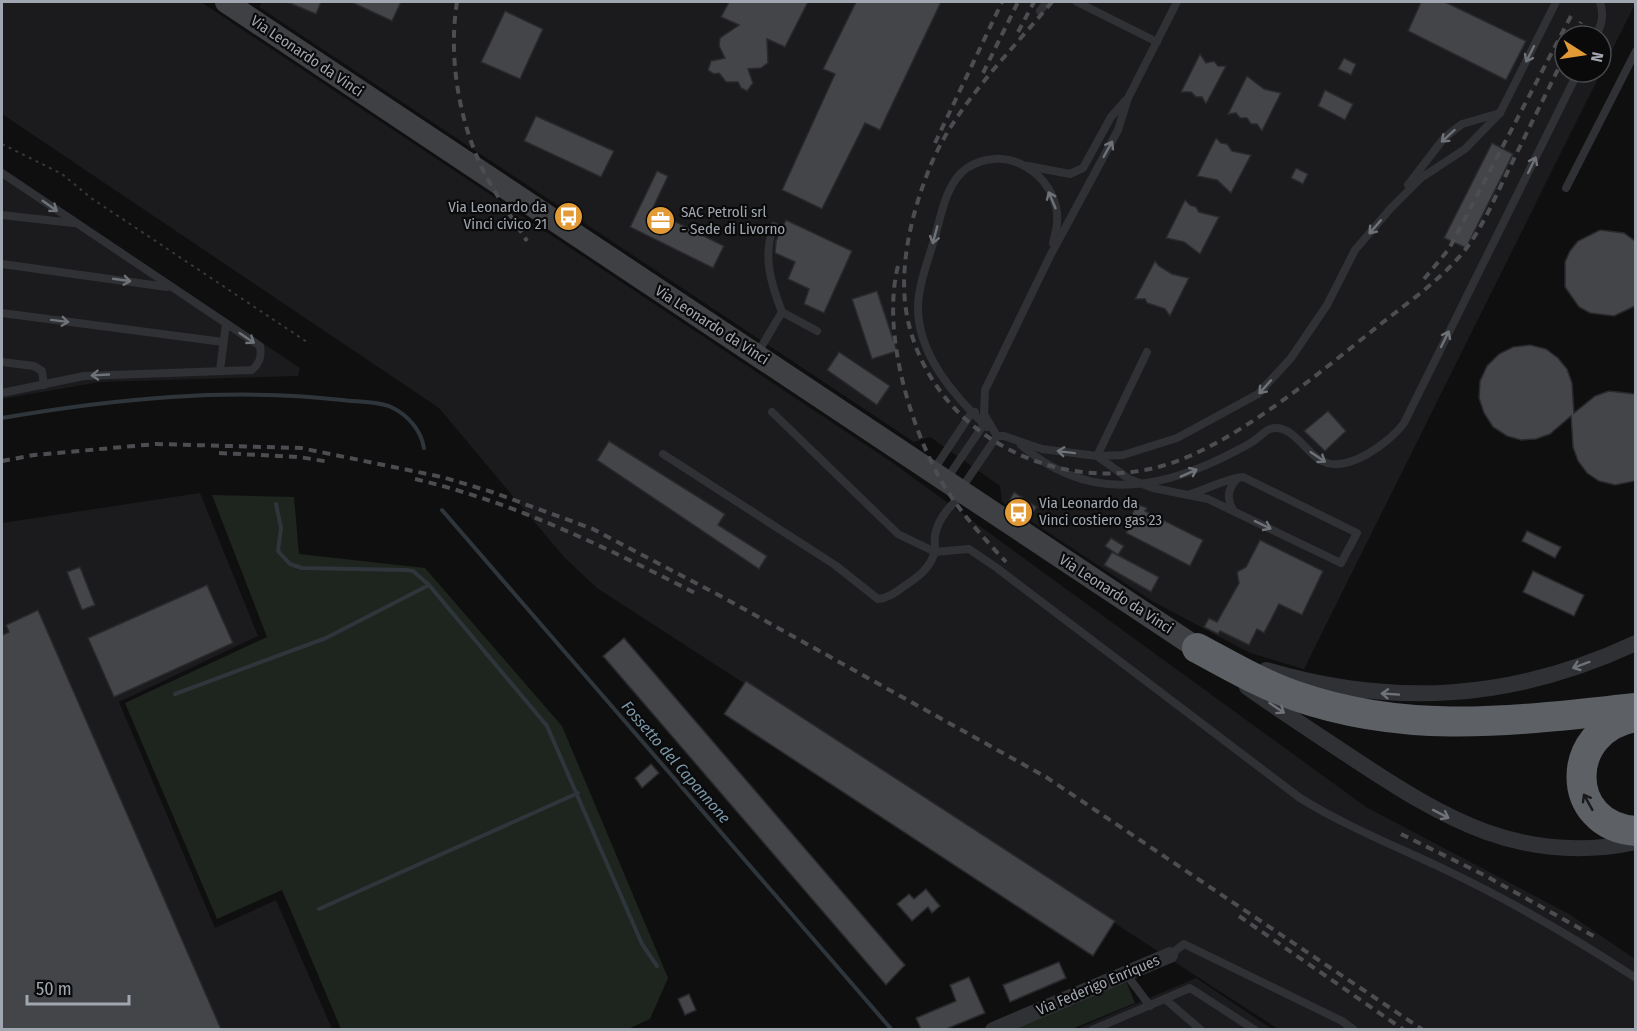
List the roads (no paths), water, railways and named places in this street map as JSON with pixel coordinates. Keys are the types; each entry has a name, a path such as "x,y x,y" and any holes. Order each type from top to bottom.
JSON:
{"highway":[{"path":"1197,648 1243,673 1294,696 1377,717 1427,722 1474,723 1635,708"},
{"path":"1635,717 1610,725 1594,738 1584,755 1581,782 1586,798 1595,813 1614,826 1635,831"}],"main road":[{"name":"Via Leonardo da Vinci","path":"226,2 1197,648"}],"street":[{"name":"Via Leonardo da Vinci","path":"1197,648 1309,682 1354,691 1418,695 1466,693 1545,677 1635,643"},
{"name":"Via Leonardo da Vinci","path":"1197,648 1268,702 1426,806 1455,821 1495,835 1544,845 1592,848 1635,842"},
{"name":"Via Federigo Enriques","path":"993,1029 1170,955"}],"lane":[{"path":"1040,11 1047,2"},
{"path":"1077,2 1157,42"},
{"path":"951,484 985,420 986,390 1050,256 1118,130 1128,98 1177,2"},
{"path":"1391,208 1421,178 1465,149 1500,113 1556,2"},
{"path":"1600,2 1602,24"},
{"path":"1566,188 1635,51"},
{"path":"951,484 997,436 1004,436 1018,443 1034,456 1075,479 1106,484 1142,484 1182,477 1253,442 1270,429 1282,429 1324,463 1340,463 1377,450 1395,435 1404,423 1572,84"},
{"path":"997,436 985,420 972,412 944,378 930,354 919,318 919,298 946,196 965,169 986,160 1004,159 1028,166 1070,174 1077,173 1083,168 1112,117 1128,98"},
{"path":"1018,443 1042,449 1097,456 1123,455 1177,438 1258,394 1291,358 1327,305 1355,250 1391,208 1444,138 1462,124 1500,113"},
{"path":"1028,166 1051,194 1055,205 1056,229 1050,256"},
{"path":"2,173 260,346 261,353 260,361 252,370 84,376 2,393"},
{"path":"2,215 74,223"},
{"path":"774,226 768,241 770,281 782,312 818,331"},
{"path":"2,264 172,288"},
{"path":"757,355 782,312"},
{"path":"2,313 224,342"},
{"path":"220,370 226,324"},
{"path":"1097,456 1147,352"},
{"path":"2,362 34,366 42,371 44,385"},
{"path":"772,412 898,534 935,552 969,549 998,568 1225,743 1325,814 1498,897 1596,952 1635,978"},
{"path":"663,453 835,566 878,599 896,593 923,573 935,552 935,535 942,519 955,501 951,484 972,412"},
{"path":"1097,456 1129,479 1190,494 1233,510 1341,563 1357,533 1243,477 1190,494"},
{"path":"1233,510 1228,494 1231,485 1238,478"},
{"path":"1170,955 1184,944 1354,1029"},
{"path":"1126,974 1150,1006"},
{"path":"1092,1029 1190,988 1255,1029"},
{"path":"1165,999 1202,1029"},
{"path":"1109,1022 1118,1029"}],"waterway":[{"path":"2,418 86,405 171,397 299,396 373,403 391,407 413,424 424,448"},
{"path":"276,504 281,528 278,551 290,564 302,568 413,571 429,585 547,726 642,944 657,966"},
{"name":"Fossetto del Capannone","path":"442,510 892,1030"},
{"path":"175,694 326,638 429,585"},
{"path":"319,909 578,793"}],"railway":[{"path":"457,2 455,68 468,133 485,174 527,241"},
{"path":"935,143 1002,2"},
{"path":"983,73 1018,2"},
{"path":"1018,32 1034,2"},
{"path":"1052,2 968,101 940,145 923,185 912,224 905,265 905,305 909,325 923,364 945,397 973,425 1006,448 1042,463 1081,472 1122,473 1162,466 1217,442 1302,386 1435,281 1456,261 1477,232 1553,79"},
{"path":"1424,279 1449,249 1571,16"},
{"path":"898,266 893,317 896,345 908,401 917,428 927,453 952,498 1006,562"},
{"path":"2,461 34,455 156,444 301,448 442,477 492,492 593,529 726,599 1046,777 1423,1030"},
{"path":"219,453 299,457 330,462"},
{"path":"415,479 488,500 558,527 695,593"},
{"path":"1401,834 1486,876 1597,938"},
{"path":"1239,916 1404,1030"}],"place":[{"name":"Via Leonardo da Vinci civico 21","path":"568,216"},
{"name":"SAC Petroli srl - Sede di Livorno","path":"660,221"},
{"name":"Via Leonardo da Vinci costiero gas 23","path":"1018,512"}]}
